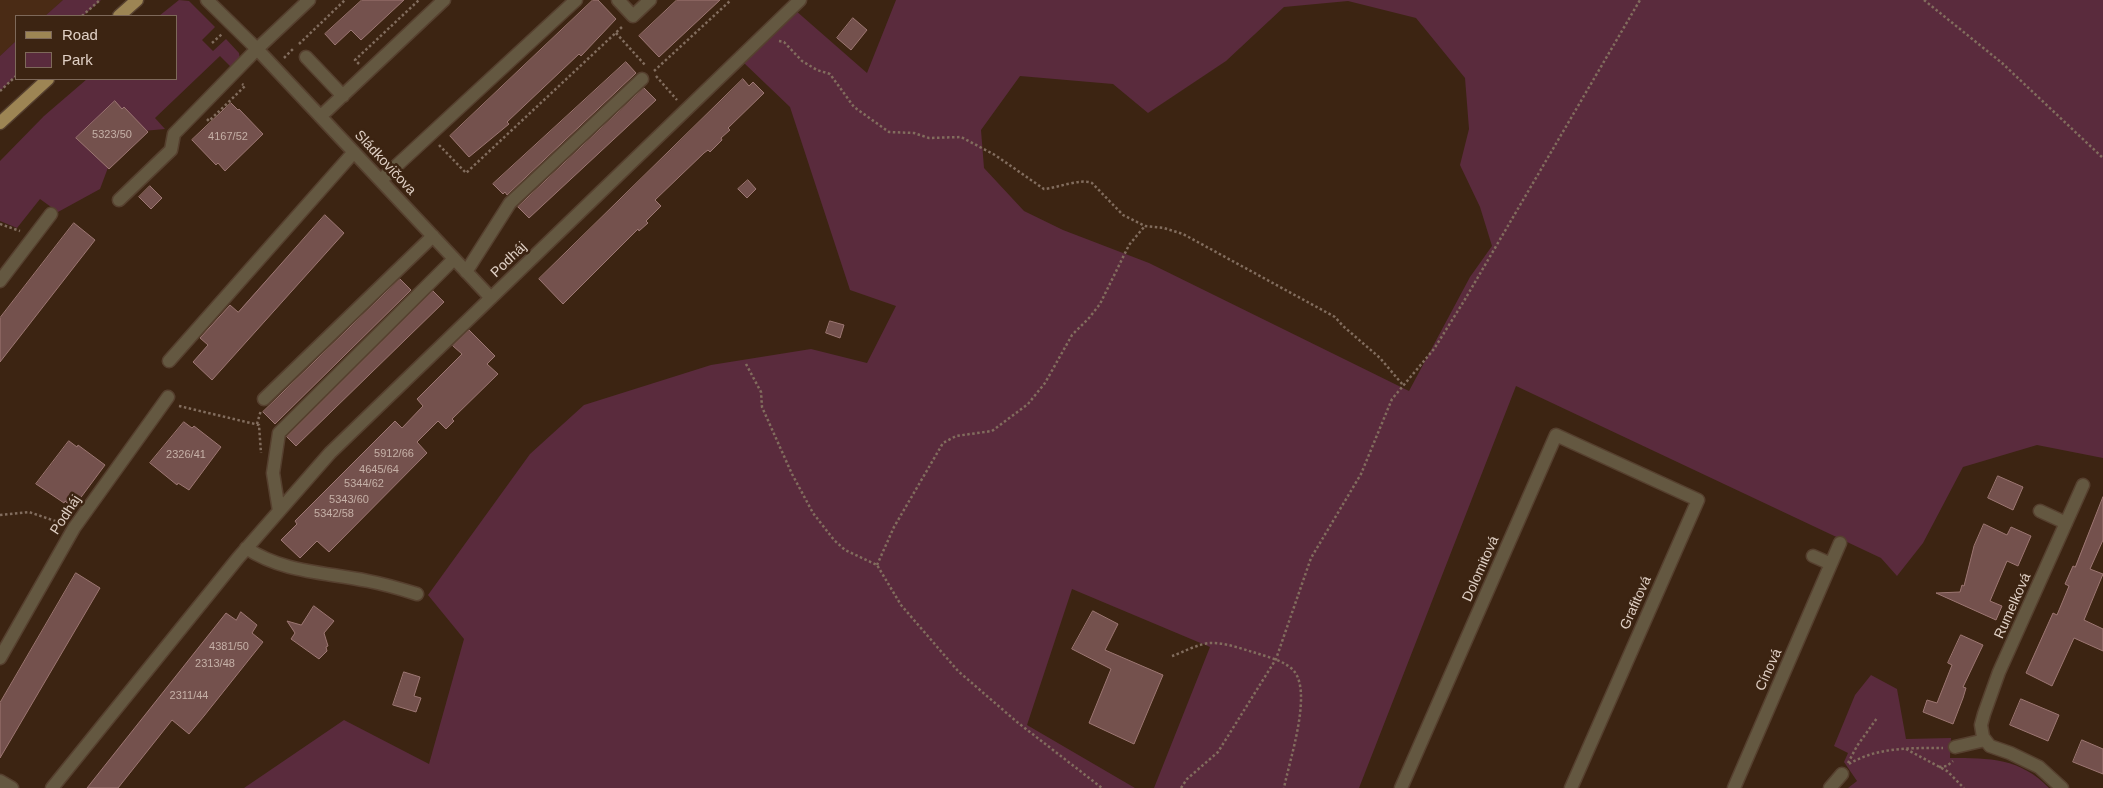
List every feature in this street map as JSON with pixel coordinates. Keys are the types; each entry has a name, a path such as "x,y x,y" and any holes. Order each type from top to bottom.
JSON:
{"main road":[{"path":"119,15 137,0"},
{"path":"0,123 47,80"}],"street":[{"name":"Sládkovičova","path":"207,0 321,116 491,298"},
{"path":"119,200 170,150 174,134 257,49 309,0"},
{"path":"321,116 444,0"},
{"path":"381,180 576,0"},
{"path":"618,0 633,16 650,0"},
{"name":"Podháj","path":"52,788 246,548 330,453 801,1"},
{"path":"306,57 342,96"},
{"path":"466,272 510,203 642,79"},
{"path":"169,361 354,152"},
{"path":"0,281 51,214"},
{"path":"264,399 433,236"},
{"path":"279,511 273,473 279,432 454,258"},
{"name":"Podháj","path":"0,658 74,528 168,397"},
{"name":"Dolomitová","path":"1401,788 1556,435 1628,468"},
{"name":"Grafitová","path":"1571,788 1698,500 1628,468"},
{"name":"Rumelková","path":"1985,740 1981,725 1990,695 2083,485"},
{"path":"2040,511 2066,523"},
{"name":"Cínová","path":"1734,788 1840,543"},
{"path":"246,548 263,559 287,567 368,581 417,594"},
{"path":"1813,556 1831,564"},
{"path":"1955,747 1985,740 1990,746 2010,752 2039,767 2062,788"},
{"path":"1830,788 1844,769"},
{"path":"0,781 12,788"}],"path":[{"path":"83,15 100,0"},
{"path":"274,67 345,0"},
{"path":"366,73 355,60 419,0"},
{"path":"686,110 652,73 731,0"},
{"path":"1181,788 1187,779 1218,752 1276,659 1311,558 1361,474 1392,399 1434,349 1640,0"},
{"path":"1924,0 2002,63 2103,158"},
{"path":"430,135 466,173 633,16"},
{"path":"212,43 223,32"},
{"path":"616,33 646,66"},
{"path":"765,34 773,40 784,42 802,61 817,70 830,74 854,107 889,132 914,134 929,138 961,137 995,155 1044,189 1059,188 1086,180 1092,183 1123,215 1145,226 1164,228 1183,234 1336,317 1342,326 1380,358 1403,386"},
{"path":"0,91 15,77"},
{"path":"209,121 245,86 239,81"},
{"path":"0,224 34,236"},
{"path":"877,565 894,527 943,443 956,436 992,431 1028,404 1045,383 1072,335 1100,304 1129,245 1145,226"},
{"path":"746,364 761,392 762,408 768,419 771,431 813,513 834,540 845,550 877,565 901,605 958,671 1017,722 1102,788"},
{"path":"178,406 259,426 261,462"},
{"path":"0,515 29,512 74,528"},
{"path":"1172,656 1210,643 1229,645 1276,659 1292,668 1299,677 1302,690 1302,706 1284,788"},
{"path":"1844,769 1857,746 1877,718"},
{"path":"1844,769 1860,757 1906,748 1955,747"},
{"path":"1906,748 1947,771 1964,788"}],"shaded area":[{"path":"0,0 63,0 46,15 15,15 15,42 0,56"}],"green space":[{"path":"63,0 101,0 84,15 46,15"},
{"path":"179,0 189,1 215,27 202,40 213,51 226,39 239,53 240,60 234,66 230,66 220,56 155,118 165,129 143,131 109,165 100,189 58,212 40,199 17,228 0,221 0,161 44,116 86,80 178,80 178,15 160,15"},
{"path":"896,0 2103,0 2103,458 2037,445 1963,467 1923,543 1897,576 1881,558 1516,386 1359,788 1154,788 1210,647 1072,589 1027,725 1135,788 244,788 344,720 429,764 464,639 428,595 530,454 584,405 711,365 811,349 867,363 896,306 850,290 790,107 744,63 795,10 867,73","holes":["1348,1 1416,18 1465,78 1469,129 1460,165 1480,207 1492,246 1470,277 1409,391 1149,263 1063,230 1024,211 984,168 981,130 1020,76 1113,84 1148,113 1226,61 1284,7"]},
{"path":"15,42 15,77 0,91 0,56"},
{"path":"1871,675 1897,689 1906,739 1951,738 1950,758 1978,758 2015,765 2038,778 2049,788 1848,788 1857,781 1844,762 1848,753 1834,746 1855,695"}],"building":[{"path":"362,0 404,0 361,40 351,30 335,45 325,34"},
{"path":"593,0 598,0 616,19 581,56 579,54 507,122 509,124 469,157 450,136"},
{"path":"677,0 720,0 659,57 639,36"},
{"path":"853,18 867,30 851,50 837,38"},
{"path":"626,62 636,73 507,195 505,192 503,194 493,184"},
{"path":"743,79 749,86 753,82 764,93 728,128 730,130 710,152 708,150 704,153 655,200 661,206 646,221 648,223 639,231 638,229 563,304 539,279"},
{"path":"644,88 656,100 529,218 518,207"},
{"path":"115,101 122,109 124,107 148,132 109,169 76,138"},
{"path":"231,103 263,134 225,171 218,163 216,165 192,140"},
{"path":"748,180 756,189 747,198 738,189"},
{"path":"150,186 162,198 151,209 139,197"},
{"path":"325,215 344,233 212,380 193,362 208,345 200,338 230,305 238,312"},
{"path":"74,223 95,240 0,362 0,318"},
{"path":"400,279 411,290 275,424 263,412"},
{"path":"433,291 444,302 296,446 287,437"},
{"path":"830,321 844,325 840,338 826,333"},
{"path":"469,330 495,356 487,364 498,374 452,419 454,421 446,429 438,421 417,442 427,453 329,552 317,541 300,558 281,540 297,524 295,521 395,421 402,428 423,406 417,399 462,354 453,346"},
{"path":"184,422 192,428 194,426 221,447 189,490 178,483 177,485 150,463"},
{"path":"69,441 77,447 78,445 105,465 73,508 65,501 64,503 36,484"},
{"path":"1998,476 2023,487 2013,510 1988,498"},
{"path":"2103,497 2103,540 2090,569 2103,574 2084,620 2103,629 2103,651 2074,638 2052,686 2026,673 2053,613 2057,615 2069,586 2065,584 2073,566 2075,567"},
{"path":"1984,524 2007,535 2011,527 2031,536 2018,566 2007,561 1990,601 2002,606 1996,620 1936,593 1960,592 1962,585 1964,586 1974,546"},
{"path":"76,573 100,588 0,758 0,703"},
{"path":"314,606 334,621 324,633 328,646 326,647 327,651 319,659 291,639 295,633 287,621 301,625"},
{"path":"1093,611 1118,624 1105,650 1163,675 1134,744 1089,723 1111,669 1072,649"},
{"path":"241,612 257,625 252,633 263,642 189,734 172,720 118,788 87,788 226,613 236,620"},
{"path":"1961,635 1983,645 1963,687 1966,688 1953,724 1923,712 1927,700 1937,703 1952,665 1948,663"},
{"path":"404,672 420,677 414,696 421,698 416,712 393,705"},
{"path":"2021,699 2059,715 2048,741 2010,725"},
{"path":"2082,740 2103,749 2103,774 2073,762"}]}
